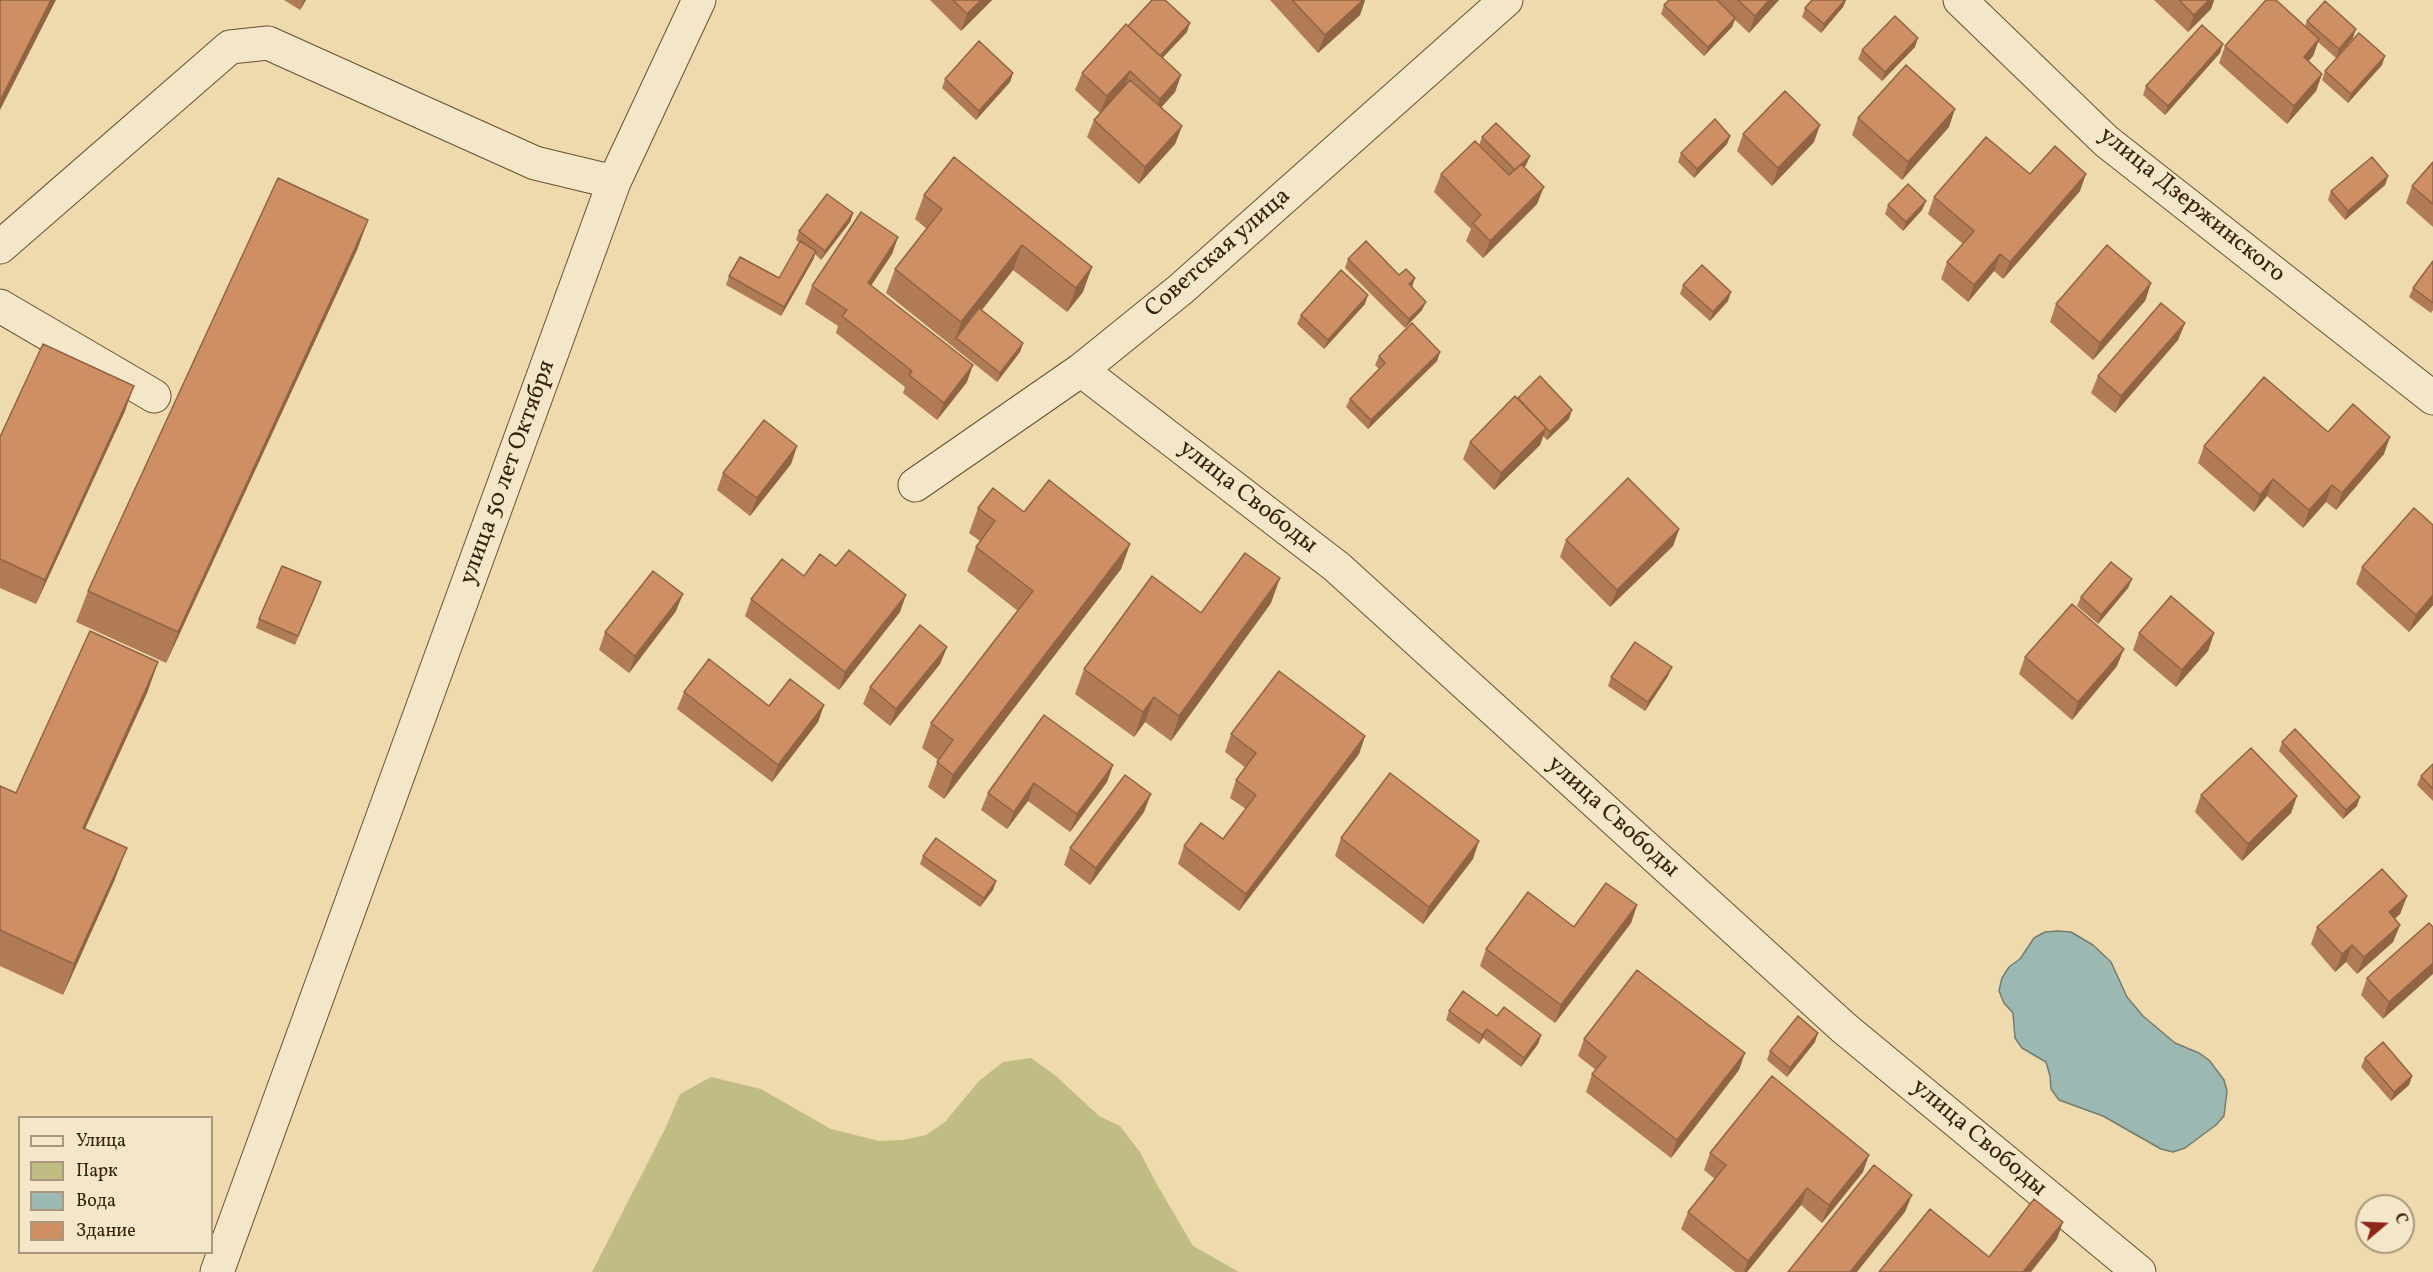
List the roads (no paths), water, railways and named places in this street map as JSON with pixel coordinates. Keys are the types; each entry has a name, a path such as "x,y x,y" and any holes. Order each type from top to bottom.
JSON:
{"street":[{"name":"улица 50 лет Октября","path":"217,1272 615,182 699,0"},
{"name":"Советская улица","path":"915,485 1081,370 1181,289 1506,0"},
{"name":"улица Дзержинского","path":"1960,0 2106,141 2433,398"},
{"path":"0,246 230,47 268,43 535,163 615,182"},
{"path":"0,306 154,396"},
{"name":"улица Свободы","path":"1081,370 1336,567 1844,1028 2139,1272"}],"water":[{"path":"2045,932 2071,932 2093,945 2111,962 2127,997 2143,1016 2175,1043 2209,1060 2224,1080 2227,1091 2224,1116 2216,1125 2185,1148 2173,1152 2161,1149 2103,1116 2059,1100 2051,1089 2046,1062 2022,1048 2015,1038 2013,1013 2004,1003 1999,991 2002,978 2009,967 2020,959 2034,938"}]}
